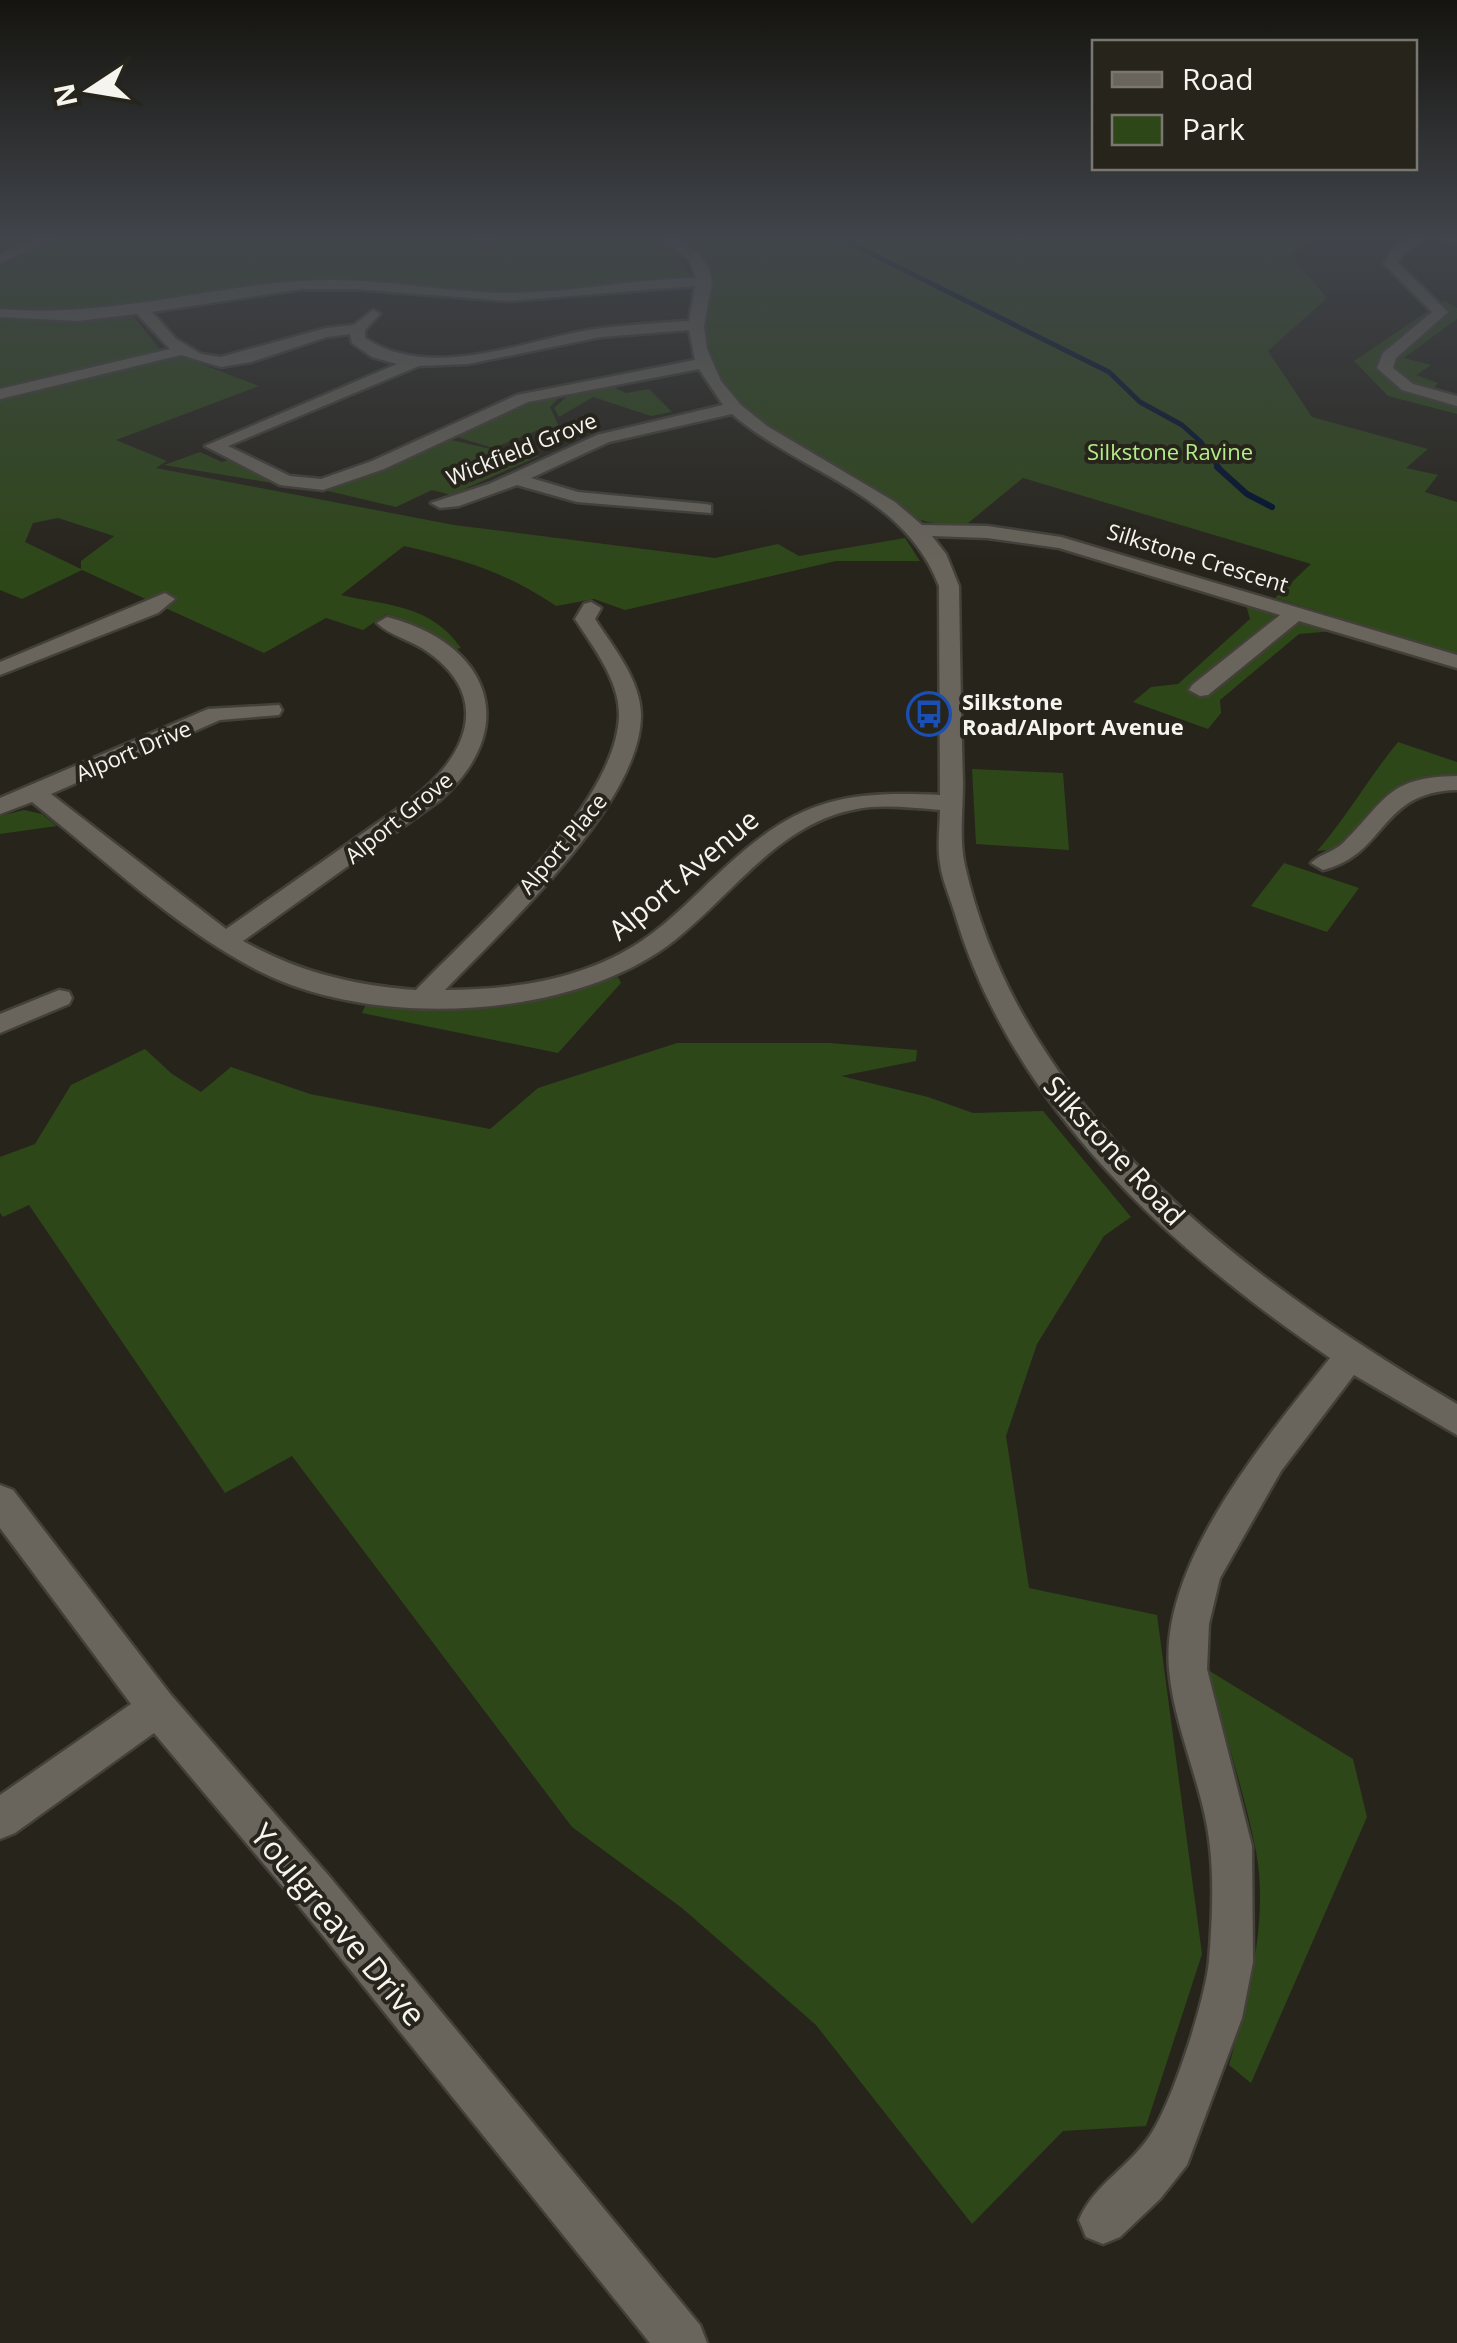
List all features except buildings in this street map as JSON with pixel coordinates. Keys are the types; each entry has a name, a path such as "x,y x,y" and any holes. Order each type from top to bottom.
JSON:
{"street":[{"path":"174,346 205,360 238,361 282,346"},
{"path":"363,346 413,362 467,358 530,346"},
{"name":"Silkstone Road","path":"701,346 704,362 736,408 788,449 874,496 918,530 945,570 952,863 961,906 1006,1012 1042,1072 1087,1128 1198,1238 1350,1356 1457,1421"},
{"path":"1401,346 1390,356 1385,368 1389,375 1417,391 1457,401"},
{"path":"0,394 180,352"},
{"path":"413,362 214,446 286,482 322,485 378,465 522,398 704,362"},
{"name":"Wickfield Grove","path":"440,504 465,500 645,424 736,408"},
{"path":"512,478 560,494 705,510"},
{"name":"Silkstone Crescent","path":"918,530 987,532 1061,543 1457,662"},
{"path":"0,669 151,609 165,599"},
{"name":"Alport Place","path":"423,998 569,841 616,776 628,742 630,715 624,687 610,654 585,619 591,608"},
{"path":"1200,690 1297,612"},
{"name":"Alport Grove","path":"226,941 403,818 447,782 468,750 477,719 474,689 452,658 433,644 387,623"},
{"name":"Alport Drive","path":"0,807 216,714 271,710"},
{"path":"1323,863 1345,856 1402,794 1423,786 1457,783"},
{"name":"Alport Avenue","path":"34,792 226,941 287,974 374,994 423,998 530,992 596,976 654,945 771,839 812,814 862,801 951,803"},
{"path":"0,1024 59,998"},
{"path":"1102,2220 1143,2182 1170,2148 1220,2018 1231,1962 1231,1846 1188,1668 1190,1624 1202,1575 1269,1461 1350,1356"},
{"name":"Youlgreave Drive","path":"0,1500 157,1708 314,1891 682,2343"},
{"path":"0,1819 157,1708"}],"green space":[{"path":"0,346 158,346 259,386 116,440 167,461 156,468 454,525 715,558 778,544 799,556 905,538 920,561 836,561 625,610 594,599 556,606 483,568 404,546 341,595 422,615 461,648 452,650 418,628 386,614 363,630 326,618 264,653 82,570 22,599 0,590","holes":["58,518 114,536 81,561 81,569 25,542 33,523"]},
{"name":"Silkstone Ravine","path":"709,346 1273,346 1268,351 1312,417 1428,449 1406,468 1438,475 1425,492 1457,502 1457,654 1275,598 1311,564 1023,478 967,524 921,520 877,490 802,450 758,419 724,382"},
{"path":"1376,346 1420,346 1404,358 1431,365 1416,375 1438,383 1426,396 1457,404 1457,414 1388,396 1354,361"},
{"path":"609,385 626,393 649,389 672,412 651,416 593,397 559,417 554,408 575,389"},
{"path":"567,390 550,407 561,431 548,426 493,448 450,435 524,398"},
{"path":"443,438 517,455 527,450 539,456 451,495 432,490 396,507 311,487 427,449"},
{"path":"200,452 222,462 231,459 297,487 164,465"},
{"path":"1246,605 1334,631 1299,634 1220,700 1221,713 1208,729 1133,702 1151,687 1178,684 1250,619"},
{"path":"1398,742 1457,762 1457,777 1401,789 1377,807 1339,849 1317,851 1338,825"},
{"path":"972,769 1063,773 1069,850 976,844"},
{"path":"24,810 42,814 57,826 0,834 0,816"},
{"path":"1284,863 1359,888 1327,932 1251,906"},
{"path":"618,977 621,983 558,1053 362,1013 366,1004 432,1006 524,999"},
{"path":"677,1043 829,1043 917,1050 916,1061 841,1076 928,1097 973,1113 1043,1111 1131,1217 1104,1236 1037,1344 1006,1436 1029,1588 1157,1615 1202,1954 1146,2126 1063,2131 972,2224 816,2025 682,1908 572,1827 292,1456 225,1493 29,1205 3,1217 0,1213 0,1157 35,1144 71,1085 145,1049 172,1074 201,1092 231,1067 310,1094 490,1129 538,1088"},
{"path":"1208,1670 1353,1759 1367,1817 1251,2083 1229,2065 1254,1959 1259,1878 1246,1805"}],"waterway":[{"path":"1057,346 1109,372 1140,402 1182,425 1200,441 1220,469"},
{"path":"1217,467 1247,494 1272,507"}],"place":[{"name":"Silkstone Road/Alport Avenue","path":"929,714"}]}
